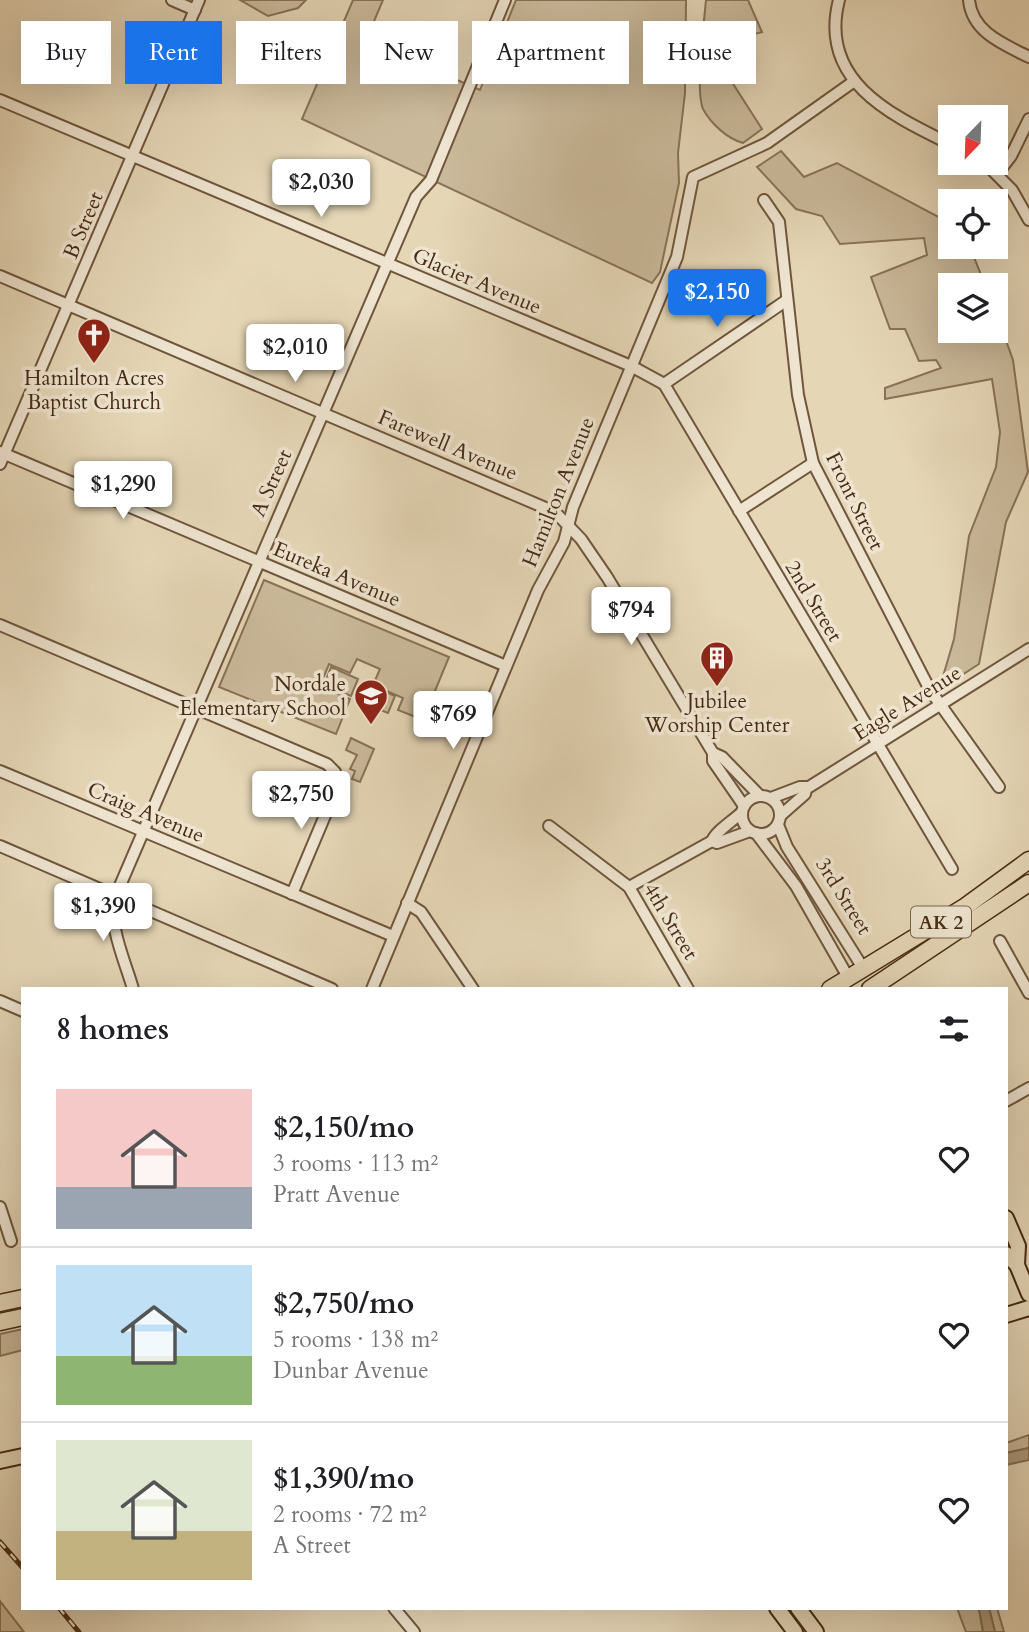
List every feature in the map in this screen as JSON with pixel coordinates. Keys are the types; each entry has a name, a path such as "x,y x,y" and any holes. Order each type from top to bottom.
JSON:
{"highway":[{"name":"AK 2","path":"851,983 863,968 966,906 1029,860"},
{"name":"AK 2","path":"875,987 1029,883"},
{"path":"0,1303 21,1298"},
{"path":"0,1322 21,1317"}],"main road":[{"name":"3rd Street","path":"863,968 873,987"},
{"path":"1008,1223 1018,1246 1017,1265"},
{"path":"1008,1256 1017,1265 1029,1294"},
{"path":"1008,1314 1029,1308"},
{"path":"0,1461 21,1456"},
{"path":"778,1610 795,1632"},
{"path":"799,1610 816,1632"}],"street":[{"path":"172,0 197,5"},
{"name":"A Street","path":"133,987 116,932 113,904 116,895 386,264 416,197 431,180 505,0"},
{"path":"839,0 836,35 842,58 853,82 871,100 938,137"},
{"path":"969,0 976,22 991,37 1029,57"},
{"name":"B Street","path":"2,456 197,5"},
{"name":"Hamilton Avenue","path":"373,987 538,590 564,542 568,525 631,366 677,257 693,177 767,142 853,82"},
{"name":"Glacier Avenue","path":"0,100 631,366"},
{"path":"1008,160 1029,119"},
{"path":"1000,175 1012,190 1029,220"},
{"name":"Front Street","path":"764,200 779,222 798,395 813,463 930,690 999,787"},
{"name":"Farewell Avenue","path":"0,276 555,512 568,525"},
{"path":"631,366 664,384 787,300"},
{"name":"2nd Street","path":"664,384 952,869"},
{"name":"Eureka Avenue","path":"2,456 506,666"},
{"path":"739,511 813,463"},
{"path":"568,525 607,577 713,753 713,761 743,809 743,822 753,832"},
{"path":"0,625 327,764 335,772 337,787 292,894"},
{"name":"Eagle Avenue","path":"779,820 805,794 806,789 1029,649"},
{"path":"712,841 716,843 753,832 766,833 779,820 778,806 741,780 722,757 713,753"},
{"name":"Craig Avenue","path":"0,771 393,936"},
{"name":"Eagle Avenue","path":"766,797 800,787 806,789"},
{"path":"629,887 712,841 743,809 766,797"},
{"name":"3rd Street","path":"779,820 787,847 863,968"},
{"name":"4th Street","path":"549,826 629,887 687,987"},
{"name":"3rd Street","path":"753,832 796,886 851,983"},
{"path":"0,846 327,987"},
{"path":"407,903 421,912 472,987"},
{"path":"1000,941 1029,993"},
{"path":"0,1001 21,1009"},
{"path":"1008,1100 1029,1088"},
{"path":"0,1207 10,1241"},
{"path":"396,1610 414,1632"}],"shaded area":[{"path":"240,0 306,0 298,8 268,16"},
{"path":"353,0 383,0 374,21 360,21 360,84 458,84 458,80 480,90 482,84 629,84 629,21 508,21 516,0 686,0 686,21 643,21 643,84 685,84 678,153 679,183 660,272 652,283 302,119 317,84 346,84 344,21"},
{"path":"706,0 748,0 762,32 756,34 756,21 704,21"},
{"path":"700,84 733,84 762,129 743,143 720,130 703,109"},
{"path":"781,151 804,177 837,163 938,217 938,259 975,259 980,273 938,273 938,343 1007,343 1013,360 1028,472 1006,522 979,664 945,686 942,680 954,639 969,536 996,467 1000,432 992,379 885,399 885,388 941,368 936,360 919,361 905,329 890,329 871,277 927,255 924,238 840,244 822,216 796,209 757,167"},
{"path":"264,580 449,657 423,720 398,710 403,698 373,685 380,669 357,659 350,673 329,664 320,686 350,699 336,734 219,687"},
{"path":"331,667 358,679 351,696 324,685"},
{"path":"368,684 395,696 388,713 360,702"},
{"path":"351,738 374,749 360,782 352,779 355,771 350,769 357,755 346,750"},
{"path":"21,1329 21,1351 0,1356 0,1334"},
{"path":"1029,1435 1029,1448 1008,1453 1008,1442"},
{"path":"1029,1448 1029,1460 1008,1465 1008,1453"},
{"path":"0,1601 24,1632 0,1632"},
{"path":"958,1610 979,1610 983,1632 966,1632"},
{"path":"979,1610 990,1610 995,1632 983,1632"},
{"path":"990,1610 998,1610 1004,1632 995,1632"}],"railway":[{"path":"0,1542 21,1566"},
{"path":"61,1610 79,1632"}],"place":[{"name":"Hamilton Acres Baptist Church","path":"94,365"},
{"name":"Jubilee Worship Center","path":"717,688"},
{"name":"Nordale Elementary School","path":"371,726"}]}
